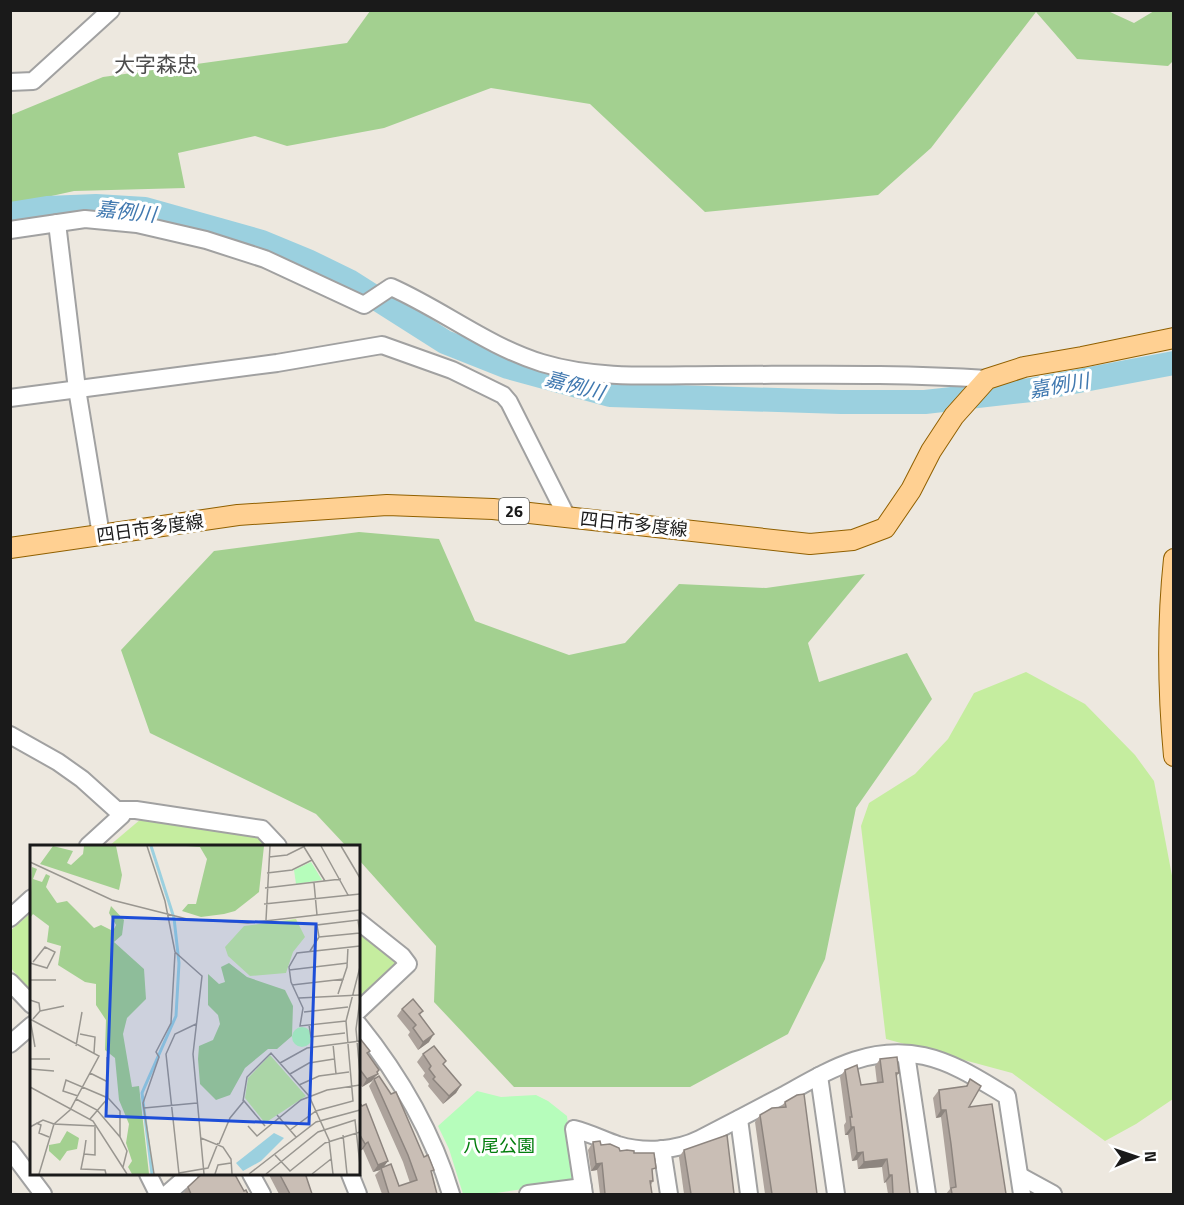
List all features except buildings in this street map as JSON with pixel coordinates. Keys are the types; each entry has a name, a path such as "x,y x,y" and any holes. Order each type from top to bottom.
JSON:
{"main road":[{"path":"987,379 1024,367 1173,338"},
{"name":"四日市多度線","path":"10,548 238,515 387,505 493,509 810,544 853,540 885,528 911,490 931,451 954,416 987,379"},
{"path":"1173,560 1170,596 1169,696 1173,756"}],"street":[{"path":"10,82 33,81 111,11"},
{"path":"10,230 85,219 136,224 206,240 265,259 364,305 391,287 409,295 492,344 531,360 575,371 655,375 919,374 987,379"},
{"path":"57,223 77,389 101,535"},
{"path":"10,398 277,363 382,345 452,370 503,395 509,402 567,517"},
{"path":"10,735 58,762 82,779 120,813"},
{"path":"89,845 120,813 136,810 262,829 277,845"},
{"path":"10,918 30,900"},
{"path":"360,923 408,964 360,1009"},
{"path":"10,982 30,1003"},
{"path":"360,1026 382,1054 411,1099 437,1153 451,1194"},
{"path":"10,1044 30,1027"},
{"path":"528,1194 583,1191 574,1129 620,1146 639,1150 662,1149 692,1143 835,1066 881,1054 906,1054 925,1056 958,1068 1007,1096 1022,1194"},
{"path":"906,1054 927,1194"},
{"path":"819,1076 836,1194"},
{"path":"739,1119 749,1194"},
{"path":"662,1149 669,1194"},
{"path":"10,1150 43,1194"},
{"path":"149,1175 158,1194"},
{"path":"167,1194 188,1175"},
{"path":"251,1175 262,1194"},
{"path":"351,1175 358,1194"},
{"path":"1020,1176 1053,1194"}],"green space":[{"path":"370,11 1108,11 1134,23 1154,11 1173,11 1173,61 1168,66 1077,59 1036,12 931,148 878,195 705,212 590,104 491,88 384,128 287,146 255,136 178,153 185,188 74,191 11,205 11,115 103,77 347,43"},
{"path":"359,532 439,539 475,621 569,655 625,643 679,584 766,588 865,574 808,643 819,682 907,653 932,699 856,808 825,959 788,1034 690,1087 514,1087 434,1002 436,946 360,861 360,845 345,845 316,814 150,733 121,650 214,551"},
{"path":"1026,672 1085,704 1135,755 1154,781 1173,881 1173,1099 1136,1124 1105,1141 1012,1073 886,1039 861,826 869,803 915,774 948,739 974,693"},
{"path":"141,819 259,836 268,845 110,845"},
{"path":"30,914 30,992 11,968 10,931"},
{"path":"360,931 397,962 396,967 360,1001"},
{"name":"八尾公園","path":"477,1091 501,1097 536,1095 567,1116 574,1178 571,1182 489,1194 463,1194 449,1149 438,1126"}],"waterway":[{"name":"嘉例川","path":"10,214 47,208 96,206 145,209 262,242 349,281 445,342 508,367 610,395 841,402 925,402 1031,390 1174,363"}],"district":[{"name":"大字森忠","path":"156,64"}]}
